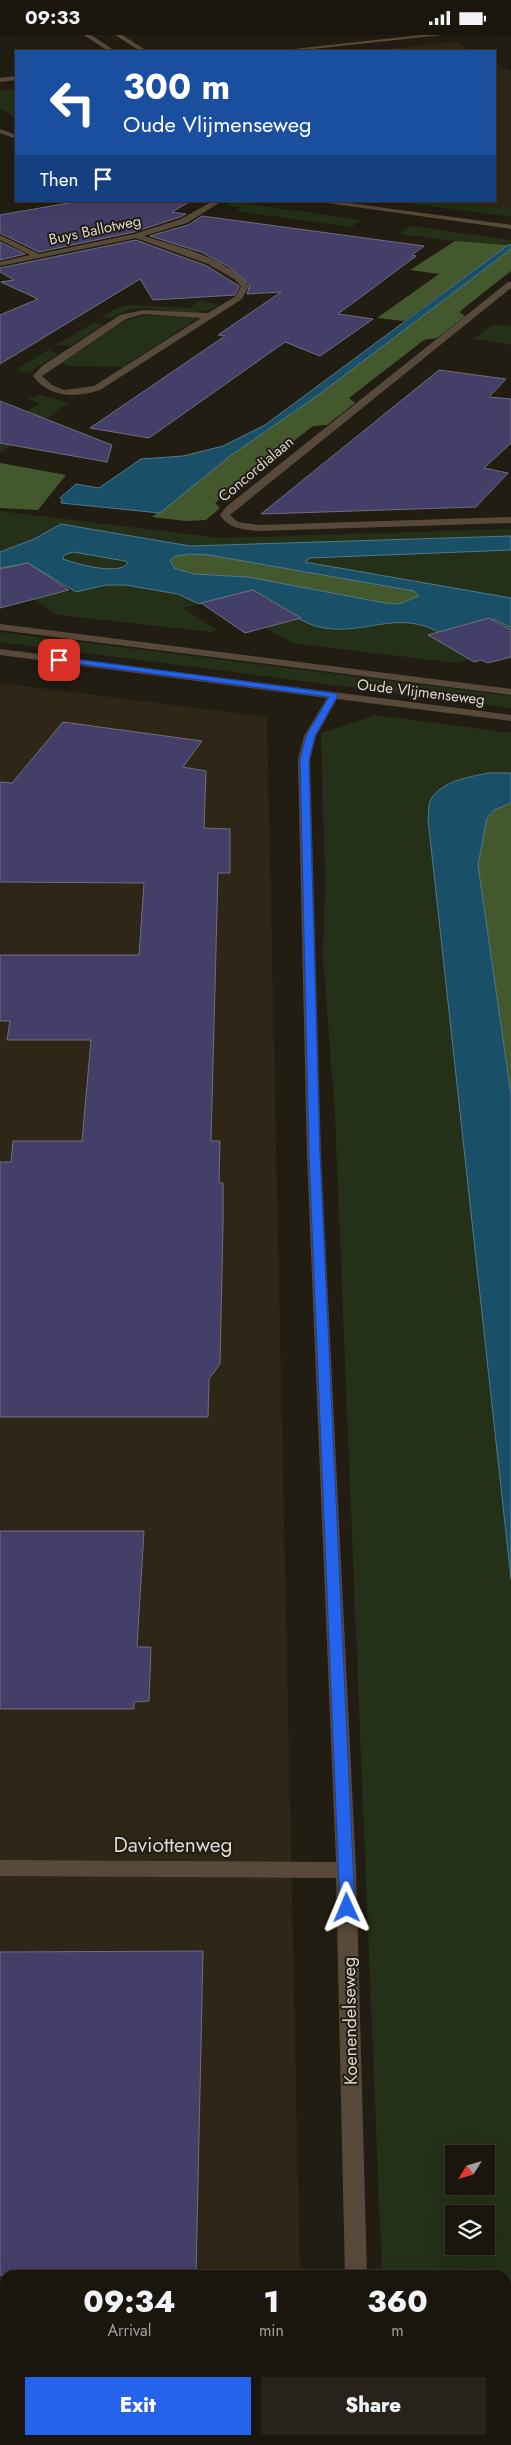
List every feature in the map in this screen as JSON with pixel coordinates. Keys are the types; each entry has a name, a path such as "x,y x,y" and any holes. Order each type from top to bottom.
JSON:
{"street":[{"path":"87,35 110,50"},
{"path":"118,35 142,50"},
{"path":"288,50 439,35"},
{"path":"0,79 15,78"},
{"path":"0,131 15,137"},
{"name":"Buys Ballotweg","path":"0,265 136,237 184,221 217,202"},
{"path":"324,202 511,227"},
{"path":"0,237 39,257"},
{"path":"136,237 223,268 239,277 245,286 239,297 210,316 97,388 86,392 69,393 40,382 37,376 45,368 123,317 143,312 210,316"},
{"name":"Concordialaan","path":"511,284 244,497 225,515 228,521 239,526 258,528 511,520"},
{"name":"Oude Vlijmenseweg","path":"0,627 511,692"},
{"name":"Oude Vlijmenseweg","path":"0,652 511,718"},
{"name":"Koenendelseweg","path":"334,695 310,736 304,760 314,1155 346,1870 356,2270"},
{"name":"Daviottenweg","path":"0,1868 346,1870"}],"shaded area":[{"path":"455,42 470,50 378,50"},
{"path":"496,64 511,71 511,209 483,206 476,202 496,202"},
{"path":"0,683 267,717 300,2270 0,2270"}],"green space":[{"path":"15,88 15,117 0,109 0,91"},
{"path":"234,202 362,220 351,227 236,211 241,207 225,205"},
{"path":"476,202 483,206 511,209 511,217 407,203"},
{"path":"411,226 511,240 511,245 455,241 400,234"},
{"path":"455,241 508,245 404,321 377,318 439,274 410,270"},
{"path":"511,249 511,271 459,312 465,316 437,338 424,340 349,398 355,403 327,425 313,426 215,503 220,508 206,520 186,521 152,517 230,456 317,396"},
{"path":"201,300 219,305 199,312 188,313 134,309 107,318 101,317 115,309 128,305 189,308"},
{"path":"145,315 198,318 123,367 67,366 61,362 125,321"},
{"path":"93,323 101,324 102,326 70,346 56,345"},
{"path":"493,324 511,326 511,345 474,339"},
{"path":"48,350 58,354 28,373 15,370"},
{"path":"41,395 68,403 44,421 47,422 0,453 0,428 39,404 28,399"},
{"path":"0,463 66,475 38,510 0,508"},
{"path":"0,511 219,538 511,529 511,610 416,623 426,625 441,633 494,619 511,628 511,659 497,651 456,663 292,643 266,628 300,618 309,624 328,629 378,623 267,582 127,585 178,594 199,604 183,608 217,630 211,632 57,615 34,599 104,585 39,551 60,524 34,539 0,552"},
{"path":"190,554 209,555 414,591 419,596 399,604 385,603 248,577 194,574 174,568 170,560 176,556"},
{"path":"0,632 511,696 511,708 0,642"},
{"path":"376,715 511,733 511,773 488,773 464,778 500,1467 511,1579 511,2270 382,2270 335,1115 323,958 325,878 321,733"},
{"path":"511,803 511,1095 478,865 487,818 494,810"}],"water":[{"path":"508,245 511,245 511,249 317,396 230,456 160,513 61,503 62,500 60,498 76,484 99,488 141,459 183,456 223,446 265,425"},
{"path":"61,524 190,546 511,536 511,550 310,558 305,562 511,598 511,628 494,619 441,633 425,626 410,623 340,629 324,628 297,618 253,590 199,604 178,594 125,585 106,585 76,592 28,563 0,568 0,552 34,539","holes":["73,552 125,561 128,563 123,567 107,569 87,566 63,559 64,555","190,554 209,555 414,591 419,596 399,604 385,603 248,577 194,574 174,568 170,560 176,556"]},
{"path":"488,773 511,773 511,803 494,810 487,818 478,865 511,1095 511,1579 428,819 430,801 442,788 456,781"}],"building":[{"path":"74,202 189,202 172,212 186,214 180,217 134,232 39,252 0,233 0,215"},
{"path":"202,216 424,246 412,255 416,256 338,314 373,319 320,356 285,342 149,438 90,428 225,336 218,335 281,292 247,294 250,285 228,266 201,252 150,236 188,225"},
{"path":"136,240 207,266 239,286 235,295 153,300 140,279 0,364 0,315 38,299 1,282 14,280 0,272 0,268"},
{"path":"0,242 25,254 0,260"},
{"path":"439,370 506,379 489,397 511,399 511,443 484,468 508,473 476,507 261,514"},
{"path":"0,401 112,445 107,462 0,443"},
{"path":"28,563 69,590 0,608 0,569"},
{"path":"253,590 301,618 245,633 201,603"},
{"path":"489,618 511,630 511,657 488,663 481,660 474,662 428,635"},
{"path":"63,722 202,741 183,767 206,771 204,828 230,829 230,873 218,873 211,1141 220,1141 219,1183 223,1183 223,1225 220,1364 209,1379 208,1417 0,1417 0,1162 11,1162 13,1141 82,1141 91,1040 7,1040 10,1021 0,1021 0,955 139,955 144,883 0,882 0,782 12,783"},
{"path":"0,1531 144,1531 137,1647 151,1647 149,1701 134,1702 134,1709 0,1709"},
{"path":"203,1951 196,2270 0,2270 0,1952"}],"route":[{"path":"59,660 334,695 310,736 304,760 314,1155 347,1908"}]}
